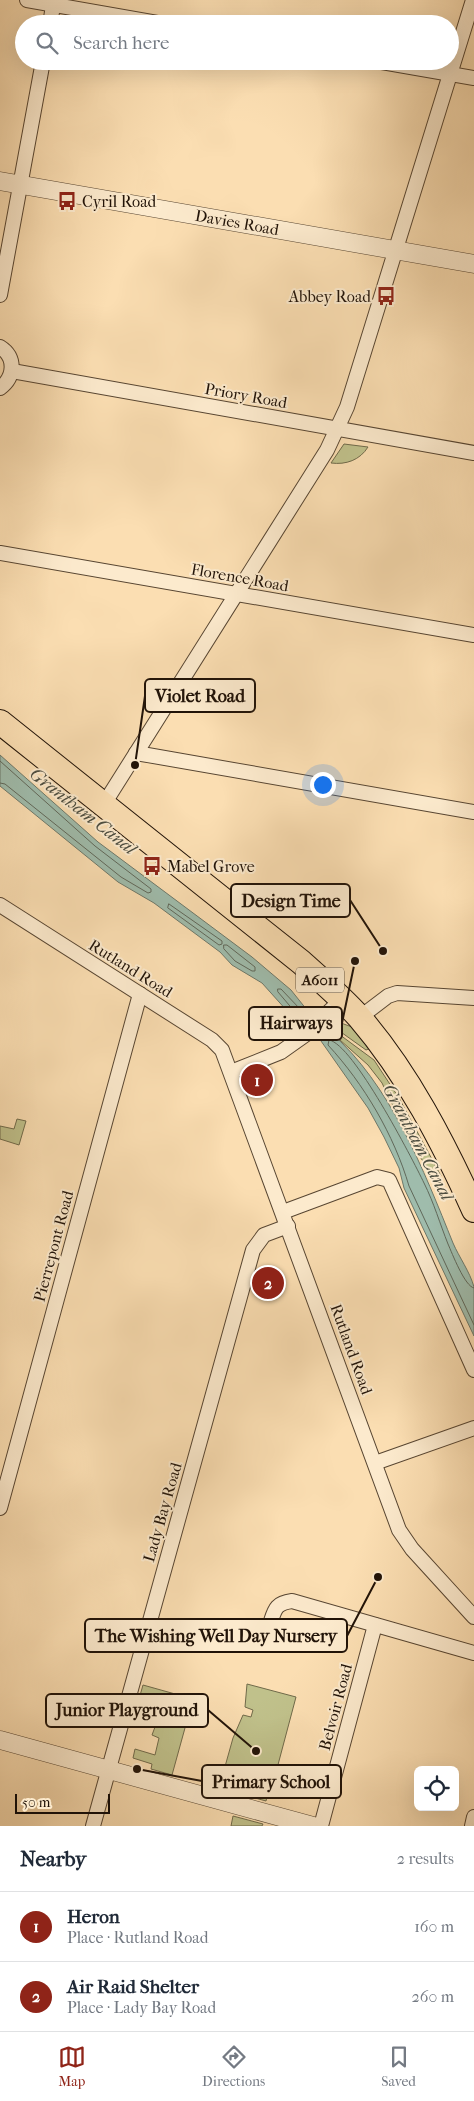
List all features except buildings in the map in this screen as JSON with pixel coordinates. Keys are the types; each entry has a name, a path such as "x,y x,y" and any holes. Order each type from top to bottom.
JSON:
{"highway":[{"name":"A6011","path":"0,722 301,962 342,999 392,1060 422,1107 474,1210"}],"street":[{"path":"28,0 54,2 118,15"},
{"path":"459,45 473,0"},
{"path":"52,15 54,2"},
{"path":"0,295 41,70"},
{"path":"427,70 474,78"},
{"path":"104,804 327,450 337,429 347,407 451,70"},
{"name":"Davies Road","path":"0,181 474,264"},
{"path":"0,346 10,358 12,371 10,378 0,388"},
{"name":"Priory Road","path":"12,371 474,453"},
{"name":"Florence Road","path":"0,553 474,635"},
{"path":"136,753 474,812"},
{"name":"Rutland Road","path":"0,905 212,1040 222,1050 404,1539 474,1617"},
{"path":"359,1018 388,996 397,993 474,998"},
{"name":"Pierrepont Road","path":"0,1508 140,994"},
{"path":"231,1072 281,1052 305,1035 342,999"},
{"path":"282,1212 377,1178 389,1180 474,1370"},
{"name":"Lady Bay Road","path":"93,1826 254,1250 264,1235 288,1226"},
{"path":"375,1463 474,1428"},
{"path":"271,1621 275,1608 282,1602 292,1602 474,1653"},
{"name":"Belvoir Road","path":"321,1826 375,1625"},
{"path":"0,1740 313,1826"},
{"path":"472,1826 474,1817"}],"green space":[{"path":"344,444 368,447 365,452 352,461 331,463"},
{"path":"341,1023 352,1027 371,1048 366,1050 331,1025"},
{"path":"332,1029 374,1060 399,1098 441,1176 435,1179 412,1145 382,1083 368,1065 331,1032"},
{"path":"17,1119 26,1121 19,1145 0,1139 0,1126 14,1129"},
{"path":"247,1684 296,1697 275,1776 272,1776 266,1801 219,1788 233,1738 243,1715 251,1717 253,1710 245,1707"},
{"path":"143,1685 193,1699 172,1775 151,1769 152,1764 133,1758 135,1749 155,1755 159,1738 152,1735 158,1719 135,1713"},
{"path":"233,1816 263,1824 262,1826 231,1826"}],"water":[{"name":"Grantham Canal","path":"0,755 98,842 252,957 291,990 307,1010 297,1022 262,983 232,965 220,952 154,903 118,882 0,786"},
{"name":"Grantham Canal","path":"330,1032 351,1053 388,1102 417,1158 474,1287 474,1336 404,1188 399,1168 384,1137 368,1108 321,1041"}],"place":[{"name":"Cyril Road","path":"67,201"},
{"name":"Abbey Road","path":"386,296"},
{"name":"Violet Road","path":"135,765"},
{"name":"Mabel Grove","path":"152,866"},
{"name":"Design Time","path":"383,951"},
{"name":"Hairways","path":"355,961"},
{"name":"Heron","path":"257,1080"},
{"name":"Air Raid Shelter","path":"268,1283"},
{"name":"The Wishing Well Day Nursery","path":"378,1577"},
{"name":"Junior Playground","path":"256,1751"},
{"name":"Primary School","path":"137,1769"}]}
